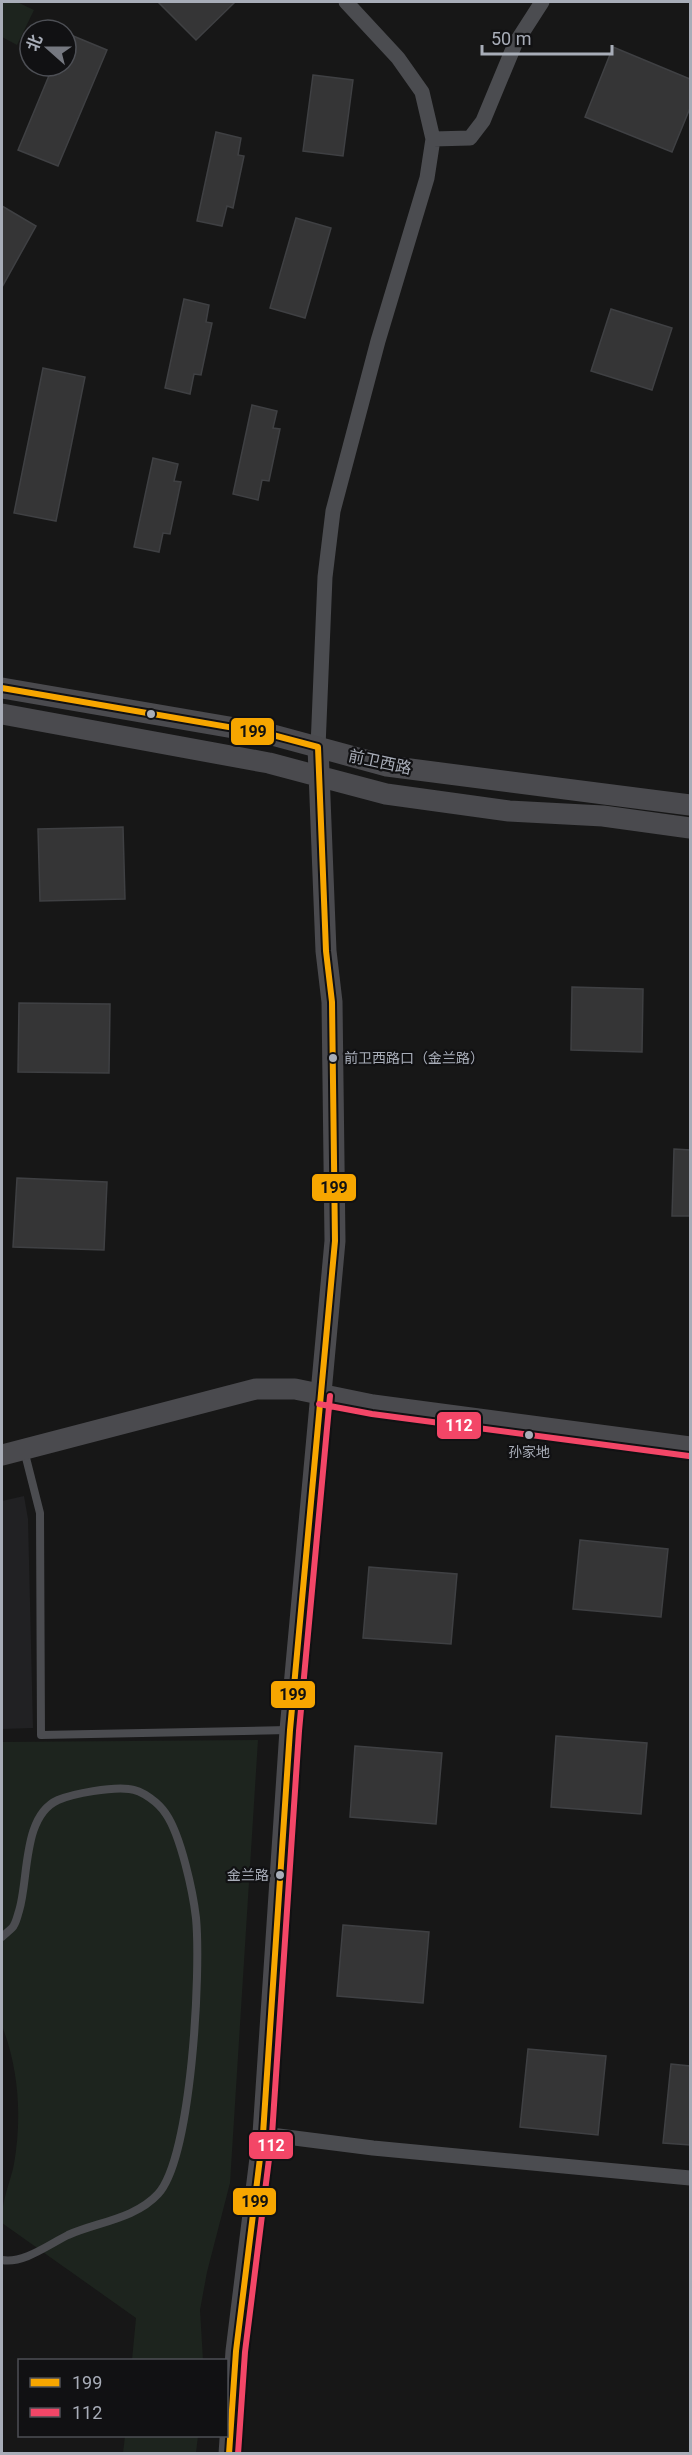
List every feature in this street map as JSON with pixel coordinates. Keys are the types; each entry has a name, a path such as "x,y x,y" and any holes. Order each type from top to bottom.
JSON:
{"street":[{"path":"229,2454 236,2351 263,2134 290,1730 335,1240 332,1002 326,951 318,776 325,577 333,511 378,341 427,178 433,139 422,92 398,58 346,2"},
{"path":"433,139 470,138 483,122 515,44 542,2"},
{"name":"前卫西路","path":"2,688 269,734 387,766 690,805"},
{"name":"前卫西路","path":"2,718 269,763 386,794 509,811 603,816 690,828"},
{"path":"2,1455 256,1389 295,1389 384,1407 690,1447"},
{"path":"263,2134 384,2149 690,2178"}],"lane":[{"path":"23,1449 40,1513 41,1735 290,1730"},
{"path":"2,1936 14,1927 21,1904 33,1828 42,1812 57,1800 99,1790 131,1789 149,1797 166,1814 184,1857 196,1918 196,2021 184,2115 173,2165 160,2193 147,2204 117,2219 71,2234 13,2262 2,2260"}],"shaded area":[{"path":"2,2 17,2 34,10 30,18 18,18 17,45 2,37"},
{"path":"24,1496 28,1519 33,1728 2,1729 2,1501"},
{"path":"258,1740 230,2183 207,2272 200,2310 203,2359 132,2359 136,2318 2,2223 4,2200 14,2164 18,2111 12,2059 2,2026 2,1742"},
{"path":"125,2437 198,2437 196,2453 123,2453"}],"building":[{"path":"158,2 235,2 196,40"},
{"path":"78,38 107,50 58,166 18,150 48,78 78,78"},
{"path":"613,47 690,79 690,108 672,152 585,117"},
{"path":"313,75 353,80 343,156 303,151"},
{"path":"216,132 241,138 238,155 244,156 233,208 227,206 222,226 197,221"},
{"path":"2,206 36,226 2,287"},
{"path":"296,218 331,228 305,318 270,308"},
{"path":"184,299 209,305 206,322 212,323 201,375 194,374 190,394 165,388"},
{"path":"611,309 672,328 652,390 591,371"},
{"path":"43,368 85,377 56,521 14,513"},
{"path":"252,405 277,411 273,428 280,429 269,481 262,480 258,500 233,494"},
{"path":"153,458 178,464 174,481 181,482 170,534 163,533 159,552 134,547"},
{"path":"123,827 125,899 40,901 38,829"},
{"path":"572,987 643,989 642,1052 571,1050"},
{"path":"19,1003 110,1004 109,1073 18,1072"},
{"path":"674,1149 690,1150 690,1216 672,1216"},
{"path":"17,1178 107,1182 104,1250 13,1247"},
{"path":"580,1540 668,1549 661,1617 573,1609"},
{"path":"369,1567 457,1574 451,1644 363,1638"},
{"path":"556,1736 647,1743 641,1814 551,1807"},
{"path":"355,1746 442,1753 436,1824 350,1817"},
{"path":"343,1925 429,1932 423,2003 337,1996"},
{"path":"528,2049 606,2056 598,2135 520,2127"},
{"path":"671,2064 690,2066 690,2145 663,2143"}],"transit line":[{"name":"199","path":"2,688 269,734 318,747 326,951 332,1002 335,1241 290,1730 263,2134 236,2351 229,2454"},
{"name":"112","path":"238,2454 245,2352 272,2135 299,1731 330,1396"},
{"name":"112","path":"319,1404 372,1414 689,1456"}],"place":[{"name":"前卫西路口（金兰路）","path":"333,1058"},
{"name":"孙家地","path":"529,1435"},
{"name":"金兰路","path":"280,1875"}]}
